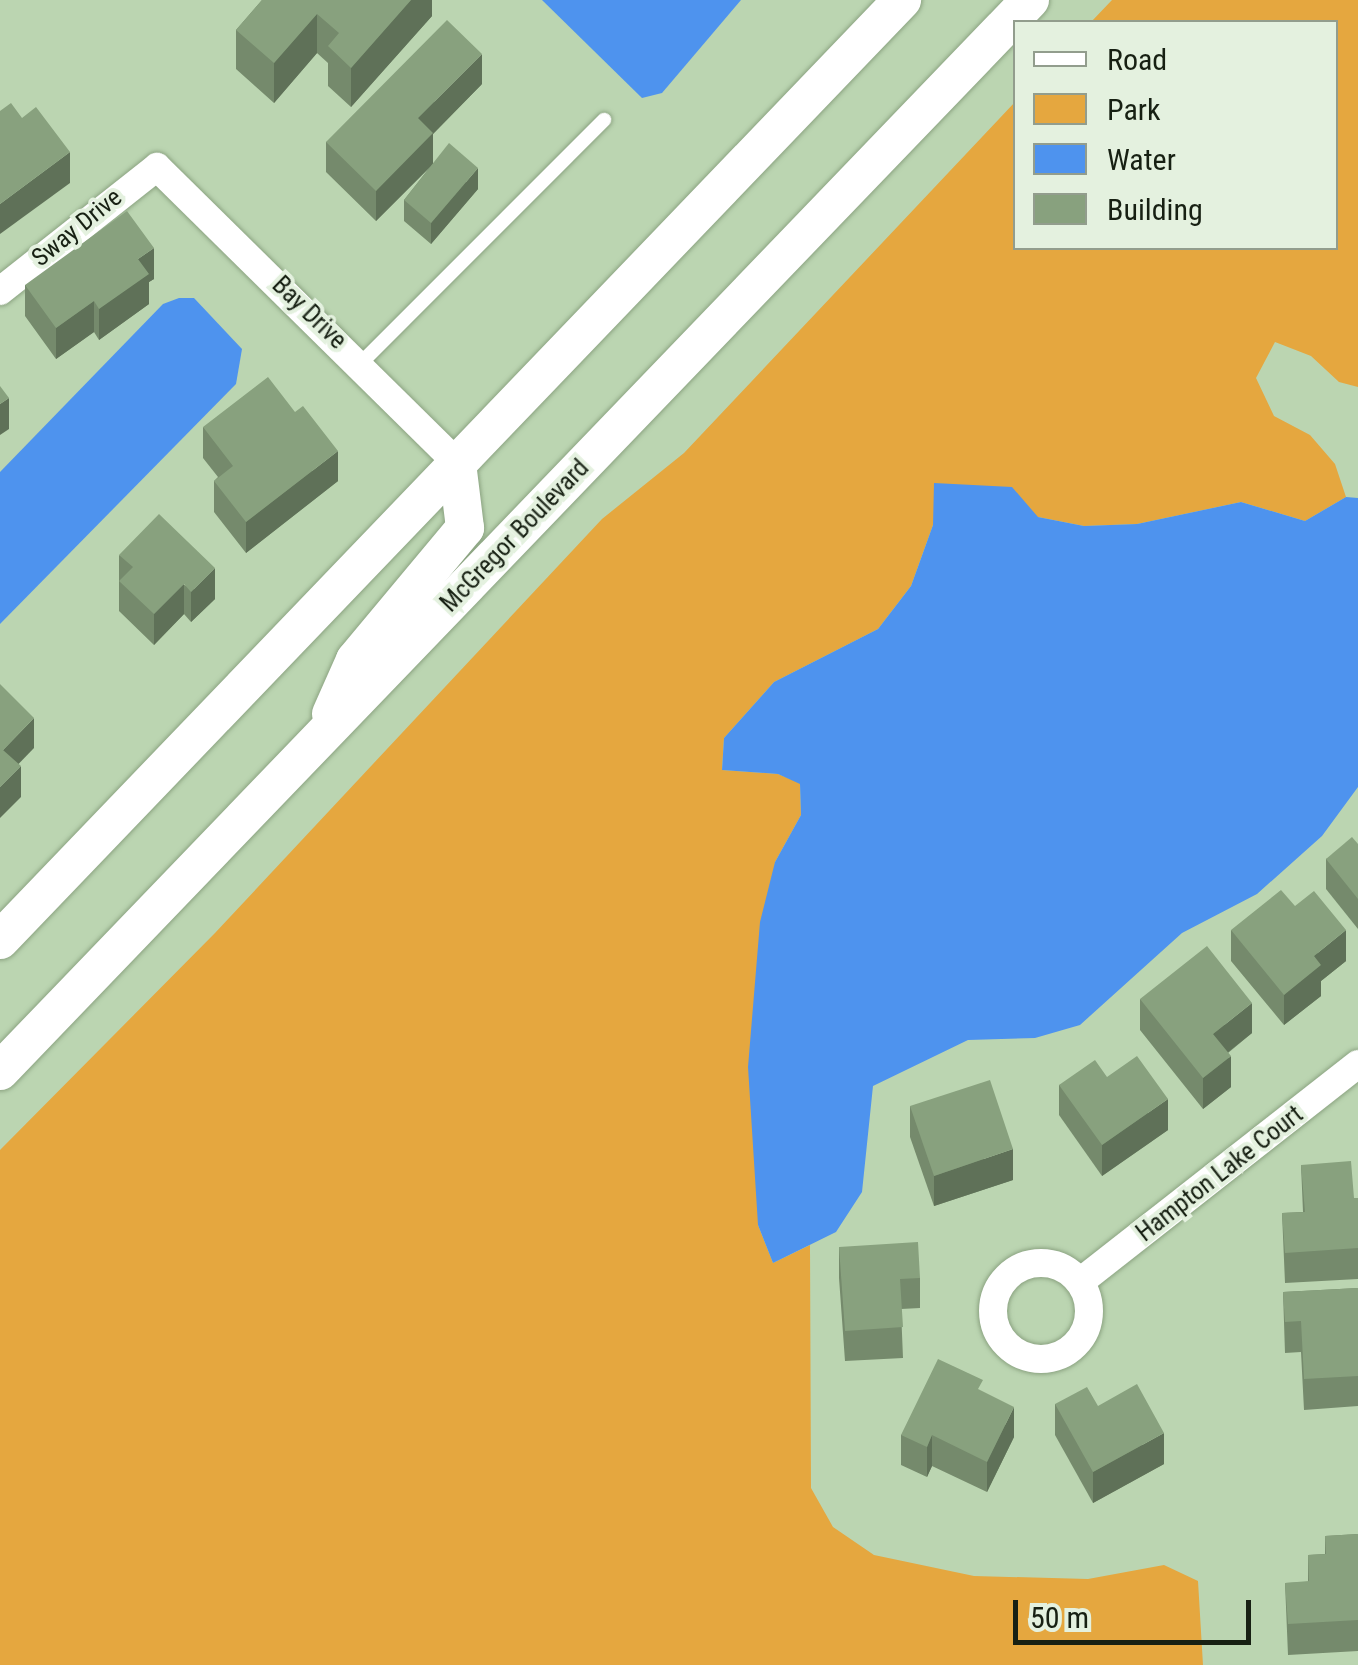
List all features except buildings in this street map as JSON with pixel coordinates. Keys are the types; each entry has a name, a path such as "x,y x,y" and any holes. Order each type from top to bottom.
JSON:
{"main road":[{"path":"0,940 902,0"},
{"name":"McGregor Boulevard","path":"0,1071 1030,0"},
{"path":"320,739 355,660 465,528 457,462"}],"street":[{"name":"Bay Drive","path":"157,167 361,363 457,462"},
{"name":"Sway Drive","path":"0,291 157,167"},
{"name":"Hampton Lake Court","path":"1080,1282 1353,1078"}],"lane":[{"path":"361,363 604,120"}],"green space":[{"path":"1112,0 1358,0 1358,387 1339,382 1311,356 1275,342 1256,378 1274,416 1310,435 1335,464 1346,497 1305,521 1241,502 1137,524 1084,526 1038,517 933,525 911,586 878,629 774,682 724,738 722,770 778,774 800,783 801,815 775,862 758,1225 773,1263 810,1245 811,1488 833,1527 874,1555 974,1576 1088,1579 1164,1565 1198,1581 1203,1665 0,1665 0,1150 215,933 602,519 684,453 1013,104 1013,250 1338,250 1338,20 1093,20"}],"water":[{"path":"542,0 741,0 662,93 642,98"},
{"path":"194,298 242,349 236,384 0,624 0,472 163,304"},
{"path":"934,483 1012,487 1038,517 1084,526 1137,524 1241,502 1305,521 1346,497 1358,498 1358,787 1322,836 1257,894 1182,933 1080,1025 1035,1038 968,1040 873,1086 862,1192 836,1232 773,1263 758,1225 748,1067 760,922 775,862 801,815 800,784 778,774 722,770 724,738 774,682 878,629 911,586 933,525"}]}
